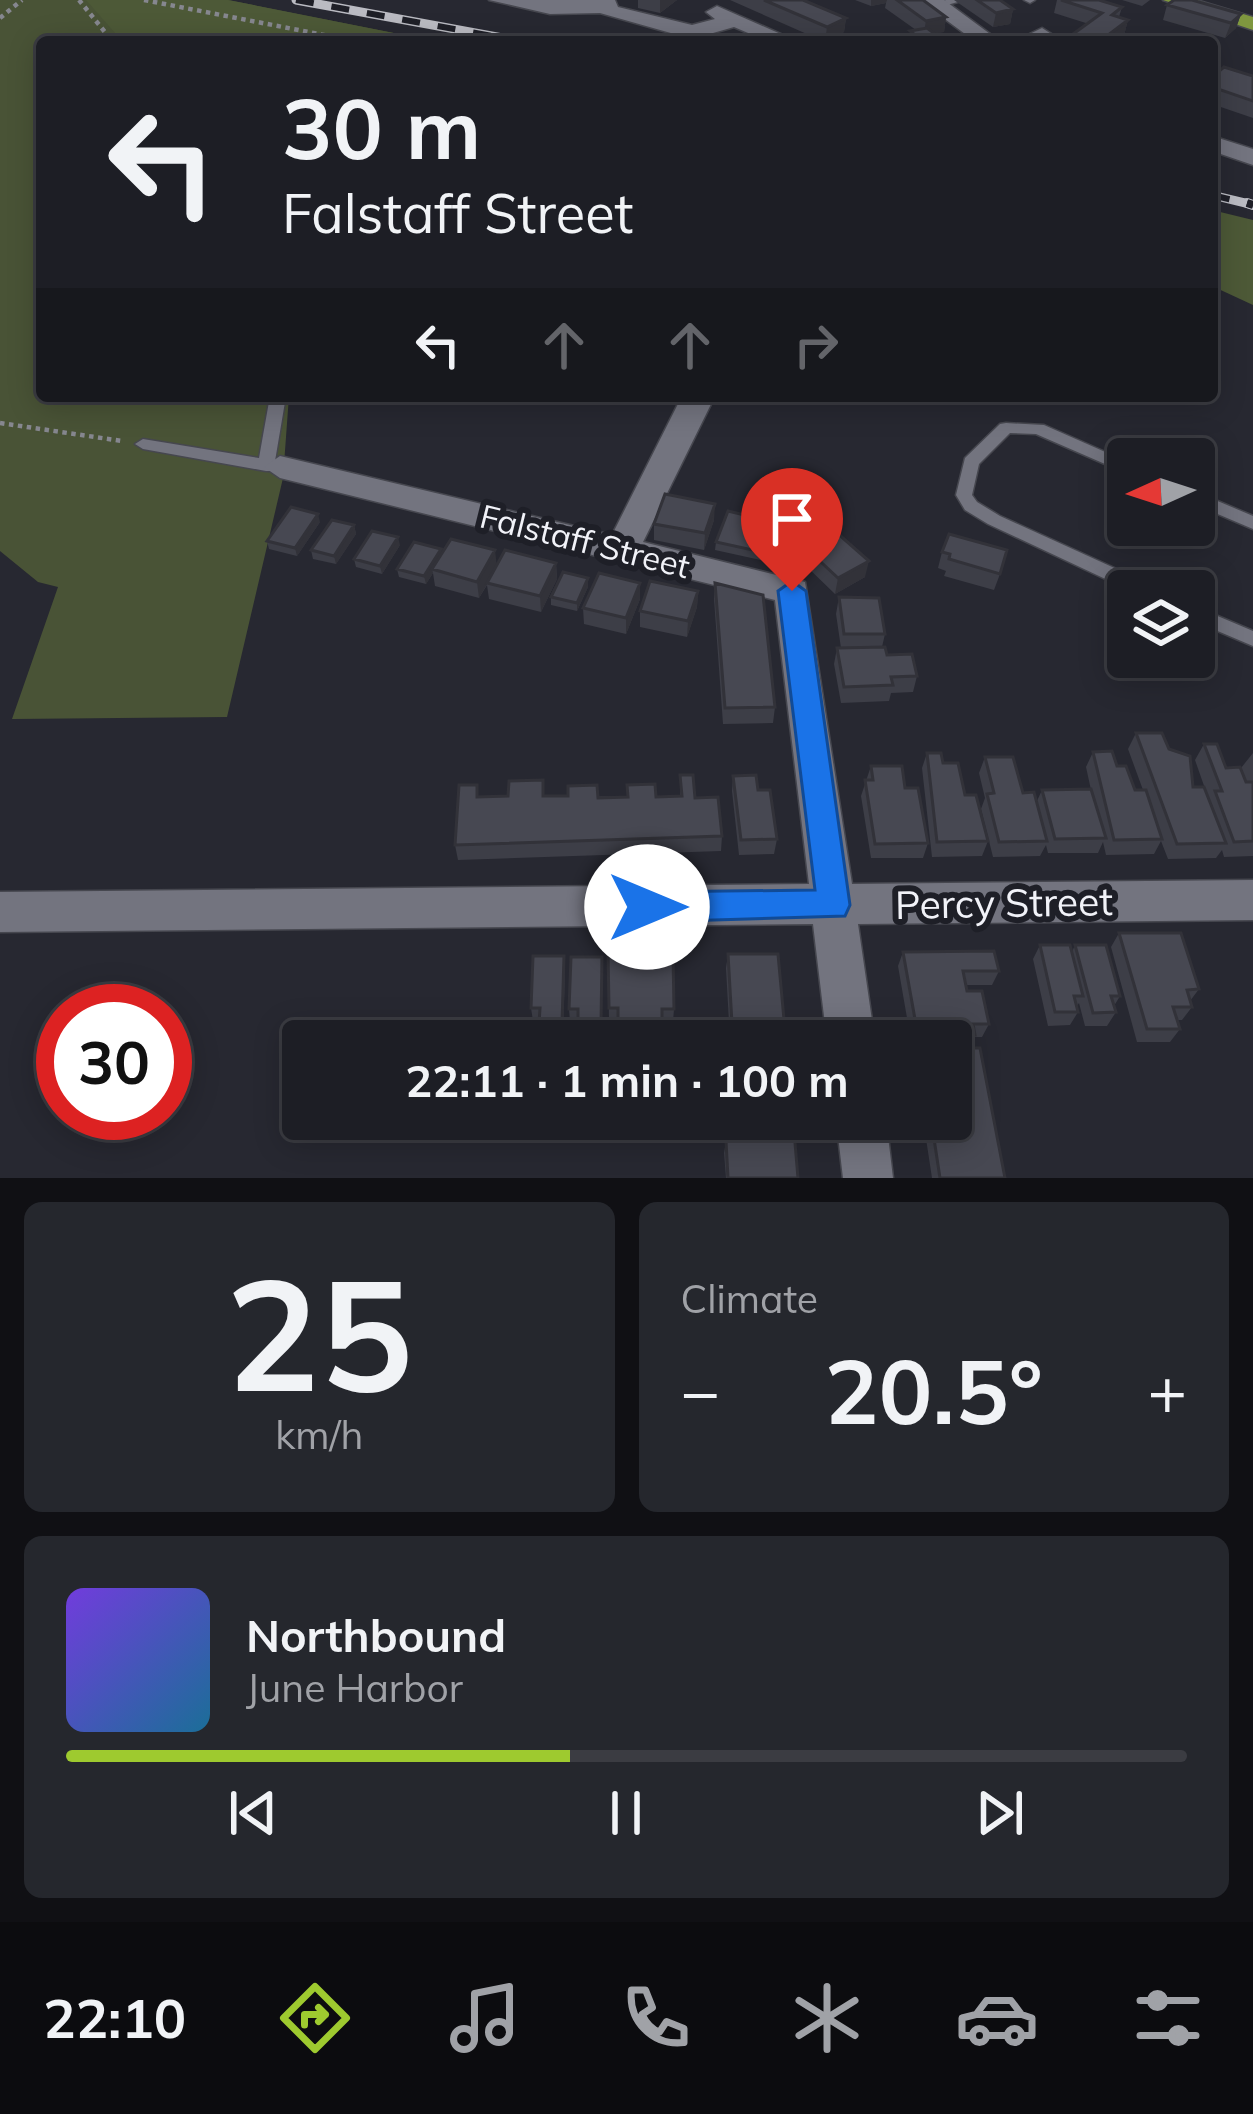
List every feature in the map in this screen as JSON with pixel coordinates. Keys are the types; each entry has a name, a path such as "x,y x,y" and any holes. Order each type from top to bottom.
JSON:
{"main road":[{"path":"1174,0 1253,24"}],"street":[{"path":"500,0 550,8 604,3 692,32 726,16 774,36"},
{"path":"941,2 983,36"},
{"path":"1218,145 1253,158"},
{"path":"622,550 694,402"},
{"name":"Falstaff Street","path":"273,466 792,591 833,905"},
{"name":"Percy Street","path":"0,912 1253,901"},
{"path":"833,905 848,1020"},
{"path":"863,1140 868,1178"}],"lane":[{"path":"143,444 273,466 278,402"},
{"path":"1107,459 1038,429 1006,428 970,462 964,495 970,506 994,520 1107,572"},
{"path":"1215,506 1253,523"},
{"path":"1215,623 1253,640"}],"path":[{"path":"0,18 22,0"},
{"path":"79,0 108,36"},
{"path":"144,0 329,36"},
{"path":"0,423 143,444"}],"green space":[{"path":"0,0 228,0 409,36 36,36 36,402 289,402 283,478 227,717 12,719 58,587 38,582 0,551"},
{"path":"86,0 228,0 409,36 118,36"},
{"path":"1218,211 1253,220 1253,305 1218,289"}],"building":[{"path":"764,0 803,0 846,18 827,27"},
{"path":"897,0 923,0 946,17 926,21"},
{"path":"977,0 1000,0 1013,9 996,13"},
{"path":"1061,0 1099,0 1122,7 1112,15 1128,20 1107,36 1070,36 1102,13"},
{"path":"1192,0 1241,14 1231,23 1167,5"},
{"path":"927,28 938,36 916,36 910,31"},
{"path":"1224,67 1253,76 1253,101 1218,89 1218,72"},
{"path":"665,494 715,504 705,533 654,524"},
{"path":"291,507 318,514 295,548 267,541"},
{"path":"728,511 777,523 766,553 716,542"},
{"path":"332,520 354,525 334,556 311,550"},
{"path":"372,531 398,537 380,566 354,559"},
{"path":"836,532 869,561 838,578 806,548"},
{"path":"949,534 1007,550 1000,574 949,559 950,554 942,552"},
{"path":"451,539 495,550 477,582 432,569"},
{"path":"414,542 441,549 424,576 397,569"},
{"path":"505,550 556,563 540,596 487,583"},
{"path":"563,572 588,578 577,603 551,597"},
{"path":"599,573 640,583 626,618 583,608"},
{"path":"650,581 698,591 688,621 640,611"},
{"path":"715,583 763,595 775,707 725,708"},
{"path":"839,597 879,598 885,634 844,634"},
{"path":"885,647 887,655 912,654 917,676 891,677 893,685 844,687 837,648"},
{"path":"1136,733 1162,733 1169,749 1190,756 1193,787 1204,787 1226,843 1177,844"},
{"path":"1204,744 1217,744 1226,768 1240,767 1246,782 1253,782 1253,841 1234,842"},
{"path":"1112,751 1117,766 1126,766 1135,790 1146,790 1162,839 1114,840 1093,752"},
{"path":"927,753 941,753 943,763 958,763 965,795 976,795 988,841 937,842"},
{"path":"985,757 1013,757 1023,793 1034,792 1047,841 999,842 987,794 994,793"},
{"path":"871,766 902,766 905,788 918,788 928,843 875,844 865,780 873,780"},
{"path":"680,775 693,775 695,798 718,797 722,836 455,845 459,785 477,785 477,797 508,796 509,781 543,780 543,796 568,796 568,786 597,785 598,798 628,797 627,785 655,784 656,797 682,796"},
{"path":"756,775 758,790 770,790 777,839 741,840 733,776"},
{"path":"1091,789 1106,838 1055,839 1042,790"},
{"path":"1119,933 1181,933 1199,989 1187,990 1192,1007 1173,1007 1180,1029 1147,1029"},
{"path":"1040,945 1070,945 1083,996 1074,996 1078,1012 1055,1012"},
{"path":"1075,945 1106,945 1120,996 1111,996 1116,1012 1093,1013"},
{"path":"994,951 999,971 963,971 967,991 982,991 989,1024 973,1024 972,1035 972,1020 915,1020 903,952"},
{"path":"608,953 673,953 674,1009 662,1009 662,1020 618,1020 618,1008 609,1008"},
{"path":"728,954 778,954 784,1020 732,1020"},
{"path":"533,956 564,956 562,1020 539,1020 540,1008 531,1008"},
{"path":"571,957 602,957 601,1020 578,1020 578,1009 569,1009"},
{"path":"972,1048 980,1048 1005,1178 940,1178 934,1140 972,1140"},
{"path":"795,1140 798,1178 728,1178 726,1141"}],"railway":[{"path":"296,0 492,36"},
{"path":"1218,196 1253,205 1247,203"}],"route":[{"path":"647,907 833,905 792,591"}]}
